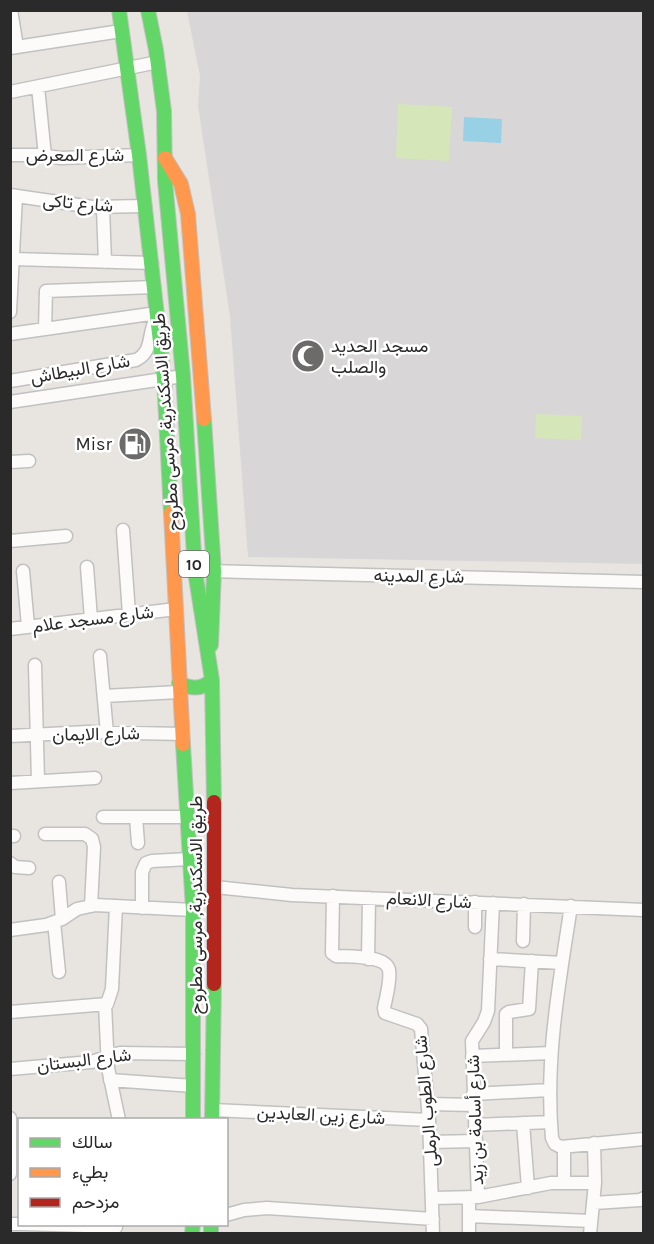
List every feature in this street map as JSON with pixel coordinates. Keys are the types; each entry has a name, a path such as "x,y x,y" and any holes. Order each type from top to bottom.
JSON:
{"main road":[{"name":"طريق الاسكندرية, مرسى مطروح","path":"119,10 140,155 164,378 179,688 193,910 193,1118"},
{"name":"طريق الاسكندرية, مرسى مطروح","path":"148,10 164,111 166,204 183,376 195,571 212,680 215,887 212,1114"},
{"path":"165,158 181,184 188,214 196,304 214,571 212,640 209,661"},
{"path":"179,688 192,689 207,686 212,680"},
{"path":"182,734 198,733 214,737"}],"street":[{"path":"11,10 14,47 122,31"},
{"path":"10,92 158,62"},
{"path":"38,87 45,156"},
{"name":"شارع المعرض","path":"10,155 61,158 140,155"},
{"path":"10,312 13,196"},
{"name":"شارع تاكى","path":"13,196 103,208 145,206"},
{"path":"103,208 105,262"},
{"path":"13,259 152,263"},
{"path":"45,329 46,291 154,287"},
{"path":"10,334 157,315"},
{"name":"شارع البيطاش","path":"10,381 90,369 143,357 148,351 157,315"},
{"path":"90,369 93,389"},
{"name":"شارع البيطاش","path":"10,402 183,376"},
{"path":"10,462 29,461"},
{"path":"123,530 129,614"},
{"path":"10,541 66,536"},
{"path":"87,567 91,619"},
{"path":"23,571 28,627"},
{"name":"شارع المدينه","path":"195,571 644,582"},
{"name":"شارع مسجد علام","path":"10,628 176,609"},
{"path":"100,656 107,733"},
{"path":"35,665 38,781"},
{"path":"104,696 179,688"},
{"name":"شارع الايمان","path":"10,736 107,733 182,734"},
{"path":"10,783 95,778"},
{"path":"103,817 187,817"},
{"path":"136,817 138,843"},
{"path":"45,834 85,834 92,838 94,847 91,906"},
{"path":"142,908 142,872 146,863 189,859"},
{"path":"10,863 15,867 29,868"},
{"path":"59,882 59,972"},
{"name":"شارع الانعام","path":"215,887 250,892 644,910"},
{"path":"333,896 332,953 336,956 368,959 369,898"},
{"path":"475,902 475,927"},
{"name":"شارع أسامة بن زيد","path":"469,1233 469,1216 474,1197 476,1141 472,1056 474,1036 484,1023 488,1011 493,903"},
{"path":"523,941 524,904"},
{"path":"10,930 58,921 77,909 91,906 193,910"},
{"path":"10,1012 105,1004 109,1000 112,989 116,906"},
{"path":"571,906 550,1053 553,1141 558,1146 564,1147 644,1139"},
{"name":"شارع الطوب الرملى","path":"368,959 380,960 389,970 385,1013 417,1024 420,1028 428,1104 433,1233"},
{"path":"490,959 562,963"},
{"path":"506,1054 506,1014 529,1009 532,961"},
{"path":"105,1004 107,1056 119,1118"},
{"name":"شارع البستان","path":"10,1070 91,1062 107,1056 127,1053 194,1054"},
{"path":"472,1056 550,1053"},
{"path":"110,1080 194,1086"},
{"path":"428,1104 550,1090"},
{"name":"شارع زين العابدين","path":"212,1114 429,1120"},
{"path":"10,1118 10,1174"},
{"path":"475,1125 551,1122"},
{"path":"523,1123 528,1188"},
{"path":"430,1142 476,1141"},
{"path":"469,1216 591,1227 595,1183 594,1143"},
{"path":"564,1147 564,1182"},
{"path":"433,1198 474,1197 564,1182 595,1183"},
{"path":"594,1203 644,1198"},
{"path":"228,1214 267,1208 433,1219"},
{"path":"67,1226 115,1228"}],"shaded area":[{"path":"187,11 643,11 643,564 248,557 230,316 198,106 200,76"}],"green space":[{"path":"398,104 452,107 449,161 396,158"},
{"path":"536,414 582,416 581,440 535,438"}],"water":[{"path":"464,117 502,119 501,143 463,141"}],"traffic: fast":[{"path":"119,10 139,155 164,378 171,513"},
{"path":"148,10 164,111 165,181 183,376 195,571 212,680 214,802"},
{"path":"204,419 214,571 211,645"},
{"path":"179,683 196,688 212,680"},
{"path":"183,744 193,910 193,1118"},
{"path":"212,1118 214,984"},
{"path":"192,1234 193,1226"},
{"path":"211,1226 211,1234"}],"traffic: slow":[{"path":"165,158 181,184 188,214 204,419"},
{"path":"171,513 183,744"}],"traffic: jam":[{"path":"214,802 214,984"}],"place":[{"name":"مسجد الحديد والصلب","path":"308,356"},
{"name":"Misr","path":"135,444"}]}
